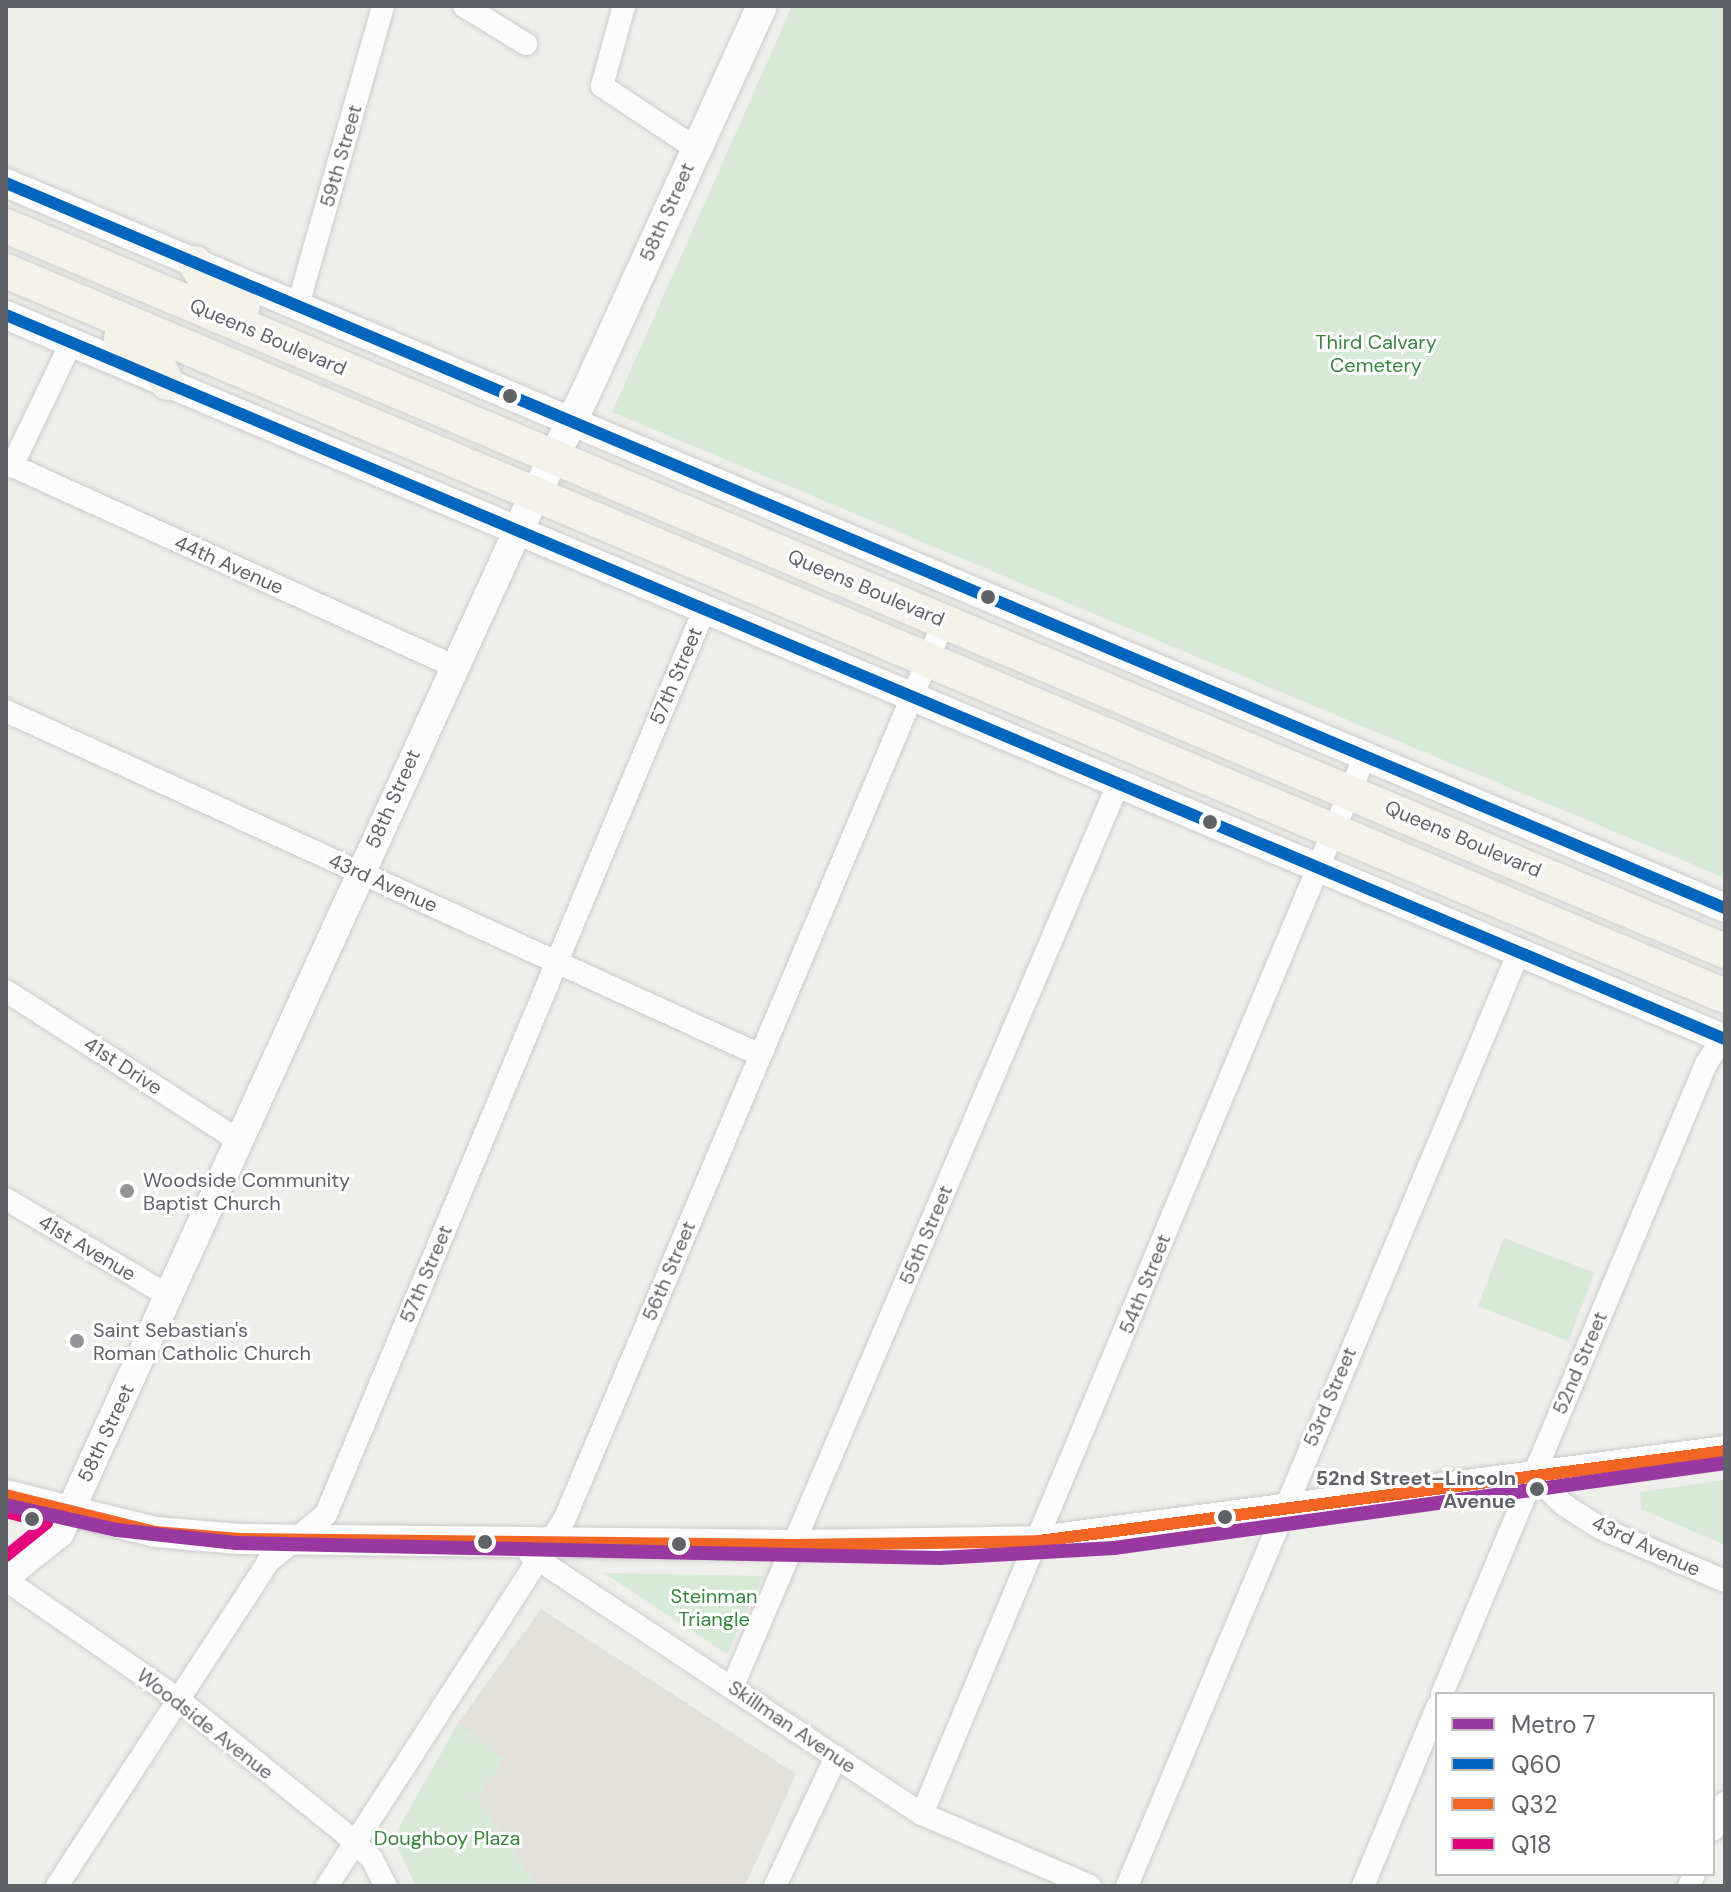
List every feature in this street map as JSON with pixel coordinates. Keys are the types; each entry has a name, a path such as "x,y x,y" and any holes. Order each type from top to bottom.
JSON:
{"main road":[{"name":"58th Street","path":"518,530 572,420 762,6"},
{"name":"Queens Boulevard","path":"6,226 1725,951"},
{"path":"195,263 213,293 274,319 330,363"},
{"path":"14,275 84,323 149,352 167,383"},
{"name":"Queens Boulevard","path":"14,275 1725,996"},
{"path":"6,1495 69,1513 179,1535 297,1540 509,1540 547,1551 1039,1541 1281,1512 1725,1451"}],"street":[{"name":"59th Street","path":"298,305 383,6"},
{"path":"464,6 526,44"},
{"path":"624,6 602,86 695,148"},
{"name":"Queens Boulevard","path":"6,183 1366,753 1725,908"},
{"path":"6,315 1318,865 1518,954 1724,1037"},
{"path":"9,464 71,343"},
{"name":"44th Avenue","path":"9,464 453,666"},
{"name":"58th Street","path":"6,1578 60,1533 453,666 518,530"},
{"name":"57th Street","path":"57,1886 268,1562 326,1514 705,608"},
{"name":"56th Street","path":"327,1886 547,1551 944,621"},
{"name":"43rd Avenue","path":"6,711 760,1055"},
{"name":"54th Street","path":"922,1814 1039,1541 1366,753"},
{"name":"55th Street","path":"732,1688 1119,782"},
{"name":"53rd Street","path":"1127,1886 1281,1512 1518,954"},
{"name":"41st Drive","path":"6,991 240,1141"},
{"name":"52nd Street","path":"1443,1692 1706,1064 1724,1037"},
{"name":"41st Avenue","path":"6,1199 169,1296"},
{"name":"43rd Avenue","path":"1533,1475 1563,1504 1600,1528 1725,1581"},
{"name":"Skillman Avenue","path":"547,1551 732,1688 922,1814 1090,1886"},
{"name":"Woodside Avenue","path":"6,1578 179,1700 356,1842 386,1886"},
{"path":"1363,1886 1435,1712"},
{"path":"775,1886 836,1757"},
{"path":"1715,1826 1725,1803"}],"shaded area":[{"path":"541,1609 796,1774 745,1886 537,1886 477,1798 458,1723"}],"green space":[{"name":"Third Calvary Cemetery","path":"792,6 1725,6 1725,878 612,412"},
{"path":"1504,1238 1595,1273 1568,1341 1478,1306"},
{"path":"1725,1480 1725,1545 1641,1509 1640,1492"},
{"name":"Steinman Triangle","path":"604,1573 763,1576 727,1654"},
{"name":"Doughboy Plaza","path":"458,1723 504,1759 477,1798 537,1886 416,1886 393,1838"}],"metro line":[{"name":"7","path":"6,1505 117,1530 236,1543 940,1558 1114,1548 1725,1463"}],"transit line":[{"name":"Q60","path":"6,183 1725,908"},
{"name":"Q60","path":"6,315 1725,1039"},
{"name":"Q32","path":"6,1495 155,1532 240,1539 795,1545 1039,1541 1725,1451"},
{"name":"Q18","path":"6,1512 47,1523 6,1556"}],"place":[{"name":"Woodside Community Baptist Church","path":"127,1191"},
{"name":"Saint Sebastian's Roman Catholic Church","path":"77,1341"},
{"name":"52nd Street–Lincoln Avenue","path":"1537,1489"}]}
